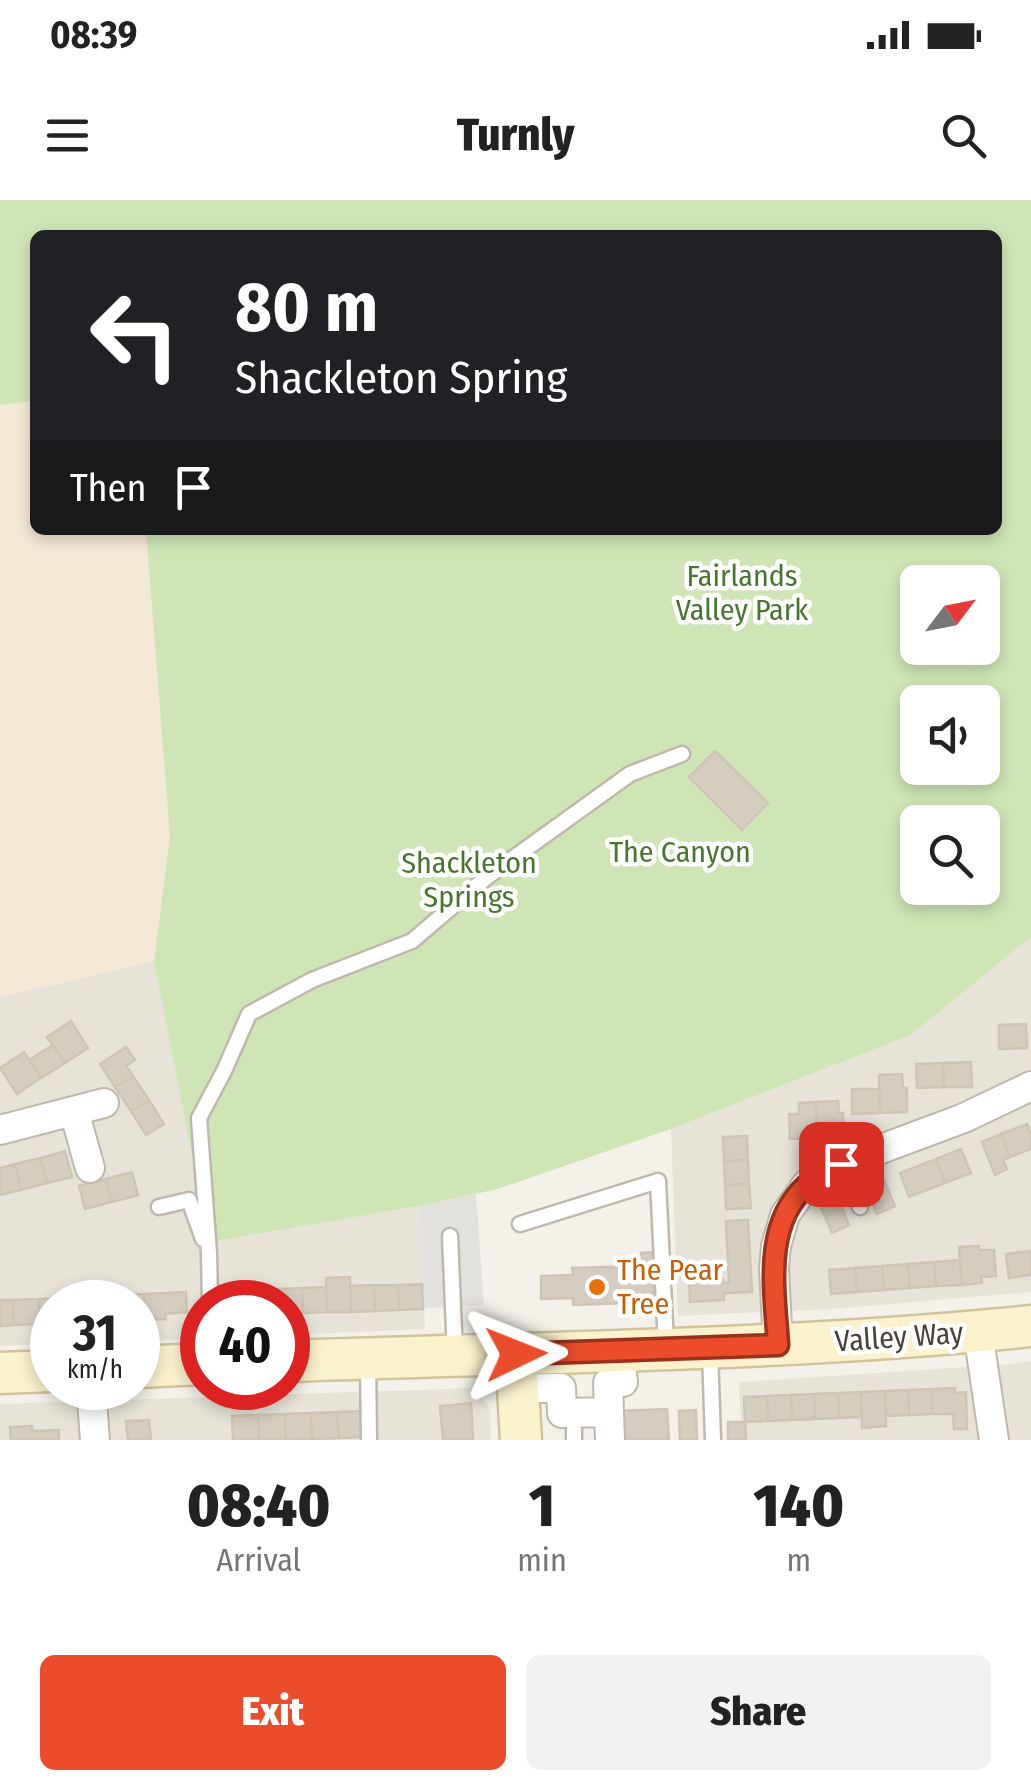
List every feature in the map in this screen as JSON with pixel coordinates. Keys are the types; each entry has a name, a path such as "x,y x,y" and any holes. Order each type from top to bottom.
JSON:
{"street":[{"path":"778,1345 774,1269 779,1230 807,1184 841,1164 964,1118 1031,1086"},
{"path":"0,1130 104,1103"},
{"path":"74,1111 90,1168"},
{"name":"Valley Way","path":"310,1360 456,1355 517,1371 619,1350 879,1340 1031,1326"},
{"path":"978,1332 994,1440"},
{"path":"521,1440 517,1371 562,1388 562,1413 610,1426 608,1383 623,1382 619,1350"},
{"path":"0,1373 30,1372"},
{"path":"93,1410 95,1440"}],"lane":[{"path":"210,1280 199,1118 248,1014 312,980 412,941 487,877 630,774 682,754"},
{"path":"841,1164 860,1206"},
{"path":"520,1224 658,1181 666,1348"},
{"path":"159,1207 188,1200 209,1253"},
{"path":"450,1236 456,1355"},
{"path":"710,1346 712,1440"},
{"path":"368,1358 369,1440"}],"shaded area":[{"path":"30,402 30,535 146,535 170,837 154,961 0,997 0,405"},
{"path":"1031,937 1031,1292 832,1309 678,1316 671,1129 911,1035"},
{"path":"154,961 209,1241 419,1206 425,1329 310,1334 310,1280 180,1280 180,1340 160,1340 160,1280 30,1280 30,1345 0,1346 0,997"},
{"path":"476,1194 484,1305 424,1308 419,1206"},
{"path":"1031,1361 1031,1440 747,1440 746,1421 741,1421 739,1382"},
{"path":"473,1388 490,1408 491,1440 0,1440 0,1404 30,1403 30,1410 160,1410 160,1399 180,1398 180,1410 310,1410 310,1394"}],"green space":[{"name":"Shackleton Springs","path":"0,200 1031,200 1031,937 911,1035 671,1129 498,1189 209,1242 154,961 170,837 146,535 1002,535 1002,230 30,230 30,402 0,405"}],"building":[{"path":"715,751 768,803 742,830 689,777"},
{"path":"71,1021 88,1048 65,1063 47,1037"},
{"path":"1026,1024 1027,1048 999,1049 999,1025"},
{"path":"53,1045 65,1063 41,1078 29,1060"},
{"path":"126,1047 135,1060 126,1066 133,1076 115,1087 100,1064"},
{"path":"24,1052 41,1078 17,1094 0,1068"},
{"path":"971,1062 972,1087 944,1087 943,1063"},
{"path":"943,1063 944,1087 917,1088 916,1064"},
{"path":"902,1074 903,1088 907,1088 907,1112 880,1113 879,1075"},
{"path":"133,1076 149,1100 131,1111 115,1087"},
{"path":"852,1089 879,1089 880,1113 852,1114"},
{"path":"149,1100 164,1124 146,1135 131,1111"},
{"path":"838,1101 844,1137 817,1138 816,1102"},
{"path":"816,1102 817,1138 790,1139 789,1114 799,1114 799,1103"},
{"path":"1027,1124 1031,1149 1010,1157 1001,1134"},
{"path":"1001,1134 1010,1157 1003,1160 1007,1169 995,1175 982,1142"},
{"path":"747,1136 748,1160 724,1161 723,1137"},
{"path":"961,1149 971,1173 945,1183 936,1159"},
{"path":"65,1151 72,1177 47,1183 40,1158"},
{"path":"40,1158 47,1183 21,1190 15,1164"},
{"path":"936,1159 945,1183 909,1197 900,1173"},
{"path":"748,1160 749,1184 725,1185 724,1161"},
{"path":"15,1164 21,1190 0,1195 0,1168"},
{"path":"132,1172 138,1195 112,1202 106,1179"},
{"path":"883,1178 895,1206 877,1214 865,1185"},
{"path":"106,1179 112,1202 85,1209 79,1186"},
{"path":"749,1184 751,1208 726,1209 725,1185"},
{"path":"838,1198 849,1225 832,1233 820,1205"},
{"path":"748,1220 752,1292 724,1293 724,1300 690,1302 689,1281 723,1279 723,1283 729,1283 726,1221"},
{"path":"979,1246 979,1250 994,1250 996,1276 981,1277 982,1283 962,1285 959,1247"},
{"path":"1031,1251 1031,1275 1009,1278 1006,1254"},
{"name":"The Pear Tree","path":"652,1252 653,1302 573,1305 573,1298 541,1299 541,1276 573,1275 572,1268 641,1266 641,1253"},
{"path":"960,1260 962,1285 936,1286 934,1262"},
{"path":"934,1262 936,1286 910,1288 908,1264"},
{"path":"908,1264 910,1288 884,1290 882,1266"},
{"path":"882,1266 884,1290 857,1292 855,1268"},
{"path":"855,1268 857,1292 831,1294 829,1270"},
{"path":"350,1277 351,1312 327,1312 326,1278"},
{"path":"422,1284 423,1309 399,1310 398,1285"},
{"path":"374,1285 398,1285 399,1310 375,1311"},
{"path":"374,1285 375,1311 351,1312 350,1286"},
{"path":"326,1287 327,1312 310,1313 310,1288"},
{"path":"180,1292 180,1313 165,1314 166,1319 160,1319 160,1293"},
{"path":"30,1299 30,1324 14,1325 13,1300"},
{"path":"0,1300 13,1300 14,1325 0,1326"},
{"path":"955,1388 955,1393 966,1392 967,1429 954,1429 953,1414 932,1414 932,1389"},
{"path":"932,1389 932,1414 909,1415 908,1390"},
{"path":"908,1390 909,1415 886,1416 885,1391"},
{"path":"885,1391 886,1426 862,1428 861,1392"},
{"path":"861,1392 862,1417 839,1418 838,1393"},
{"path":"838,1393 839,1418 815,1419 814,1394"},
{"path":"814,1394 815,1419 792,1420 791,1395"},
{"path":"791,1395 792,1420 768,1421 767,1396"},
{"path":"767,1396 768,1421 745,1422 744,1397"},
{"path":"471,1403 473,1440 443,1440 440,1406"},
{"path":"667,1409 669,1440 620,1440 618,1411"},
{"path":"696,1410 697,1440 680,1440 679,1411"},
{"path":"364,1411 365,1437 339,1438 337,1412"},
{"path":"337,1412 339,1438 312,1439 311,1413"},
{"path":"311,1413 312,1439 286,1440 285,1414"},
{"path":"285,1414 286,1440 259,1440 258,1415"},
{"path":"258,1415 259,1440 233,1440 232,1416"},
{"path":"149,1420 151,1440 128,1440 126,1421"},
{"path":"728,1422 745,1422 746,1440 728,1440"},
{"path":"32,1426 32,1431 59,1430 59,1440 11,1440 10,1427"}],"place":[{"name":"The Pear Tree","path":"597,1287"}],"route":[{"path":"516,1354 778,1345 774,1269 779,1230 807,1184 841,1164"}],"park label":[{"name":"Fairlands Valley Park","path":"742,593"},
{"name":"The Canyon","path":"680,852"}]}
